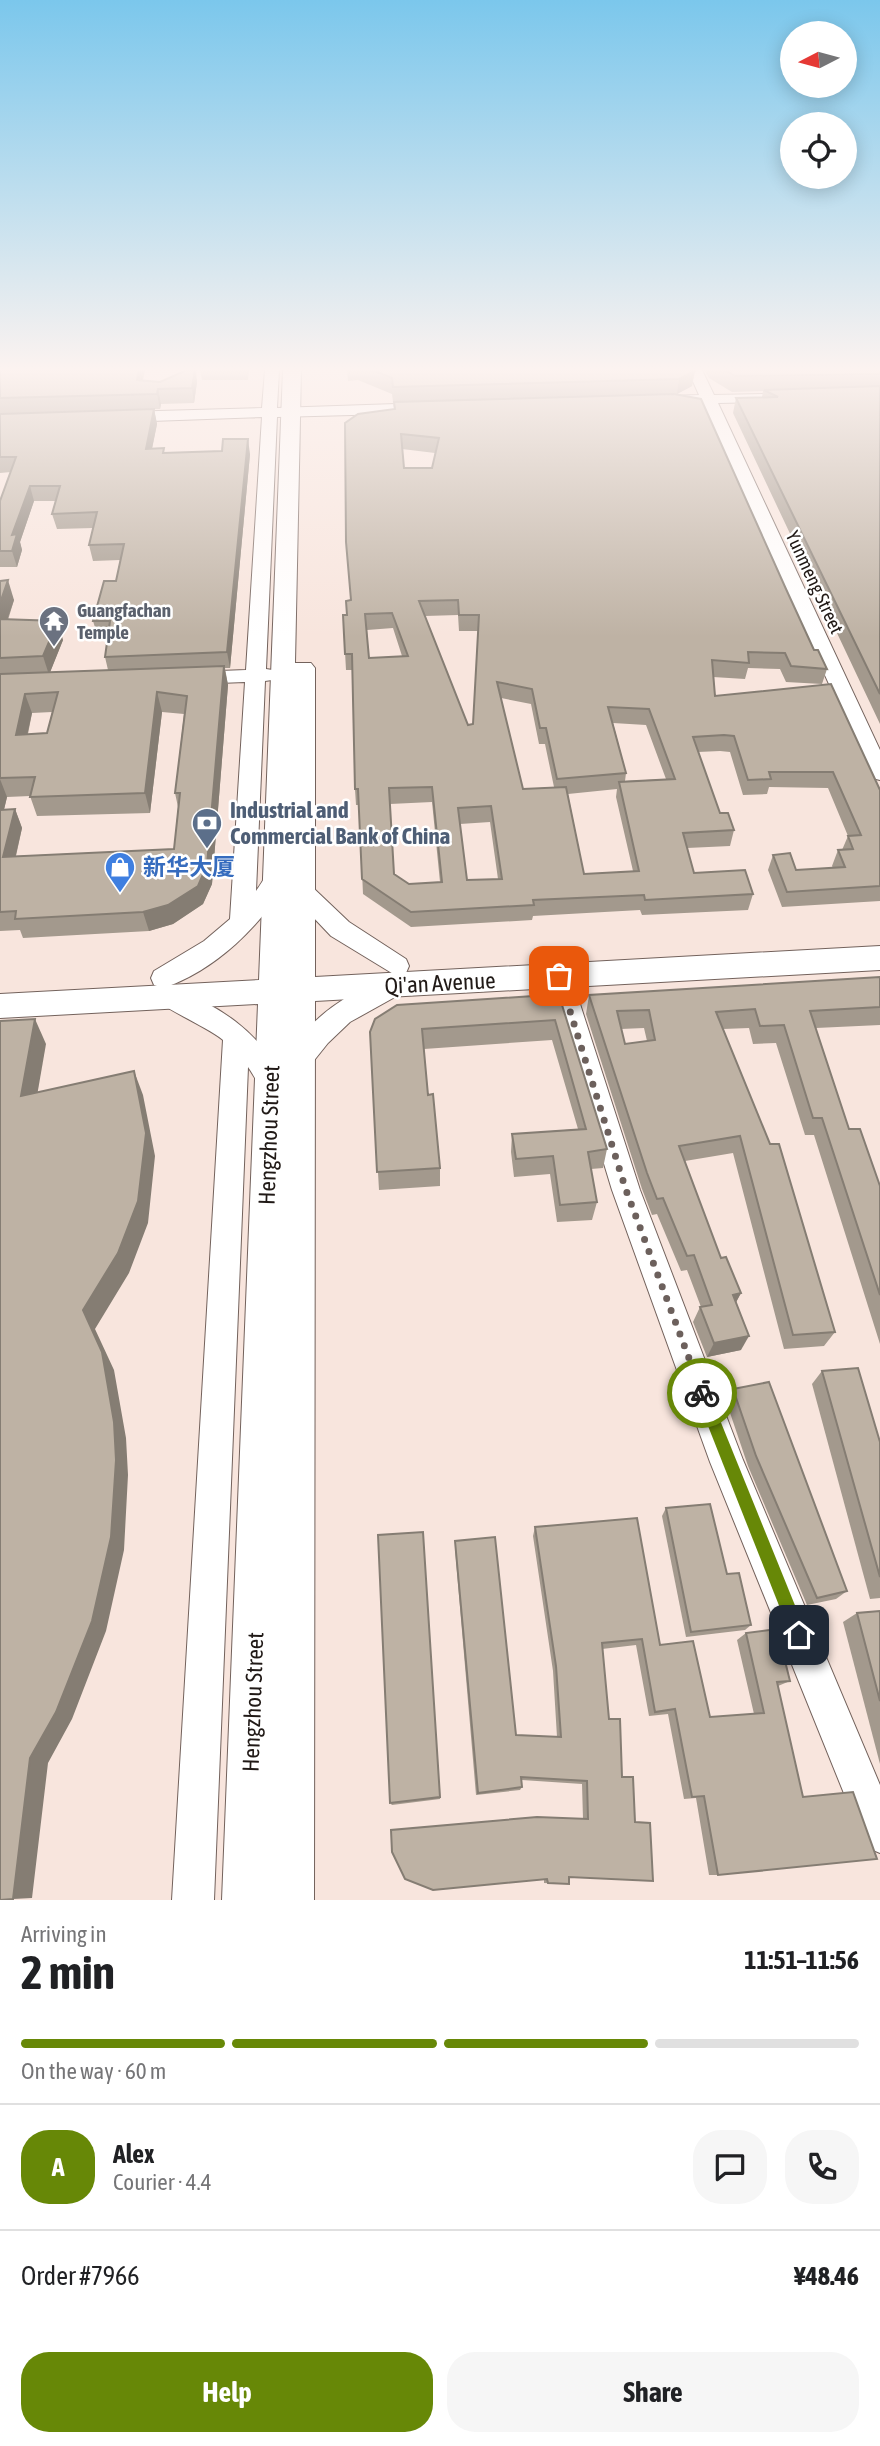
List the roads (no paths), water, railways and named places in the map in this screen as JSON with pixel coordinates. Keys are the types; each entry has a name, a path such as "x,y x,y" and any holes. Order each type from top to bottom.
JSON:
{"main road":[{"name":"Hengzhou Street","path":"286,459 270,675 289,884"},
{"name":"Hengzhou Street","path":"247,1900 271,1081 287,981 289,459"},
{"name":"Qi'an Avenue","path":"0,1006 166,988 396,976 880,939"},
{"name":"Qi'an Avenue","path":"396,976 559,976 880,958"},
{"name":"Hengzhou Street","path":"287,981 299,1060 289,1900"},
{"name":"Qi'an Avenue","path":"0,987 166,988"}],"street":[{"name":"Yunmeng Street","path":"735,459 880,773"},
{"path":"177,679 270,675 242,923"},
{"path":"271,1081 262,1063 236,1034 166,988 289,884 396,976 343,1011 318,1034 299,1060"},
{"path":"559,976 626,1190 727,1462 880,1833"},
{"path":"193,1900 236,1034"}],"place":[{"name":"Guangfachan Temple","path":"54,648"},
{"name":"Industrial and Commercial Bank of China","path":"207,850"},
{"name":"新华大厦","path":"120,894"}]}
